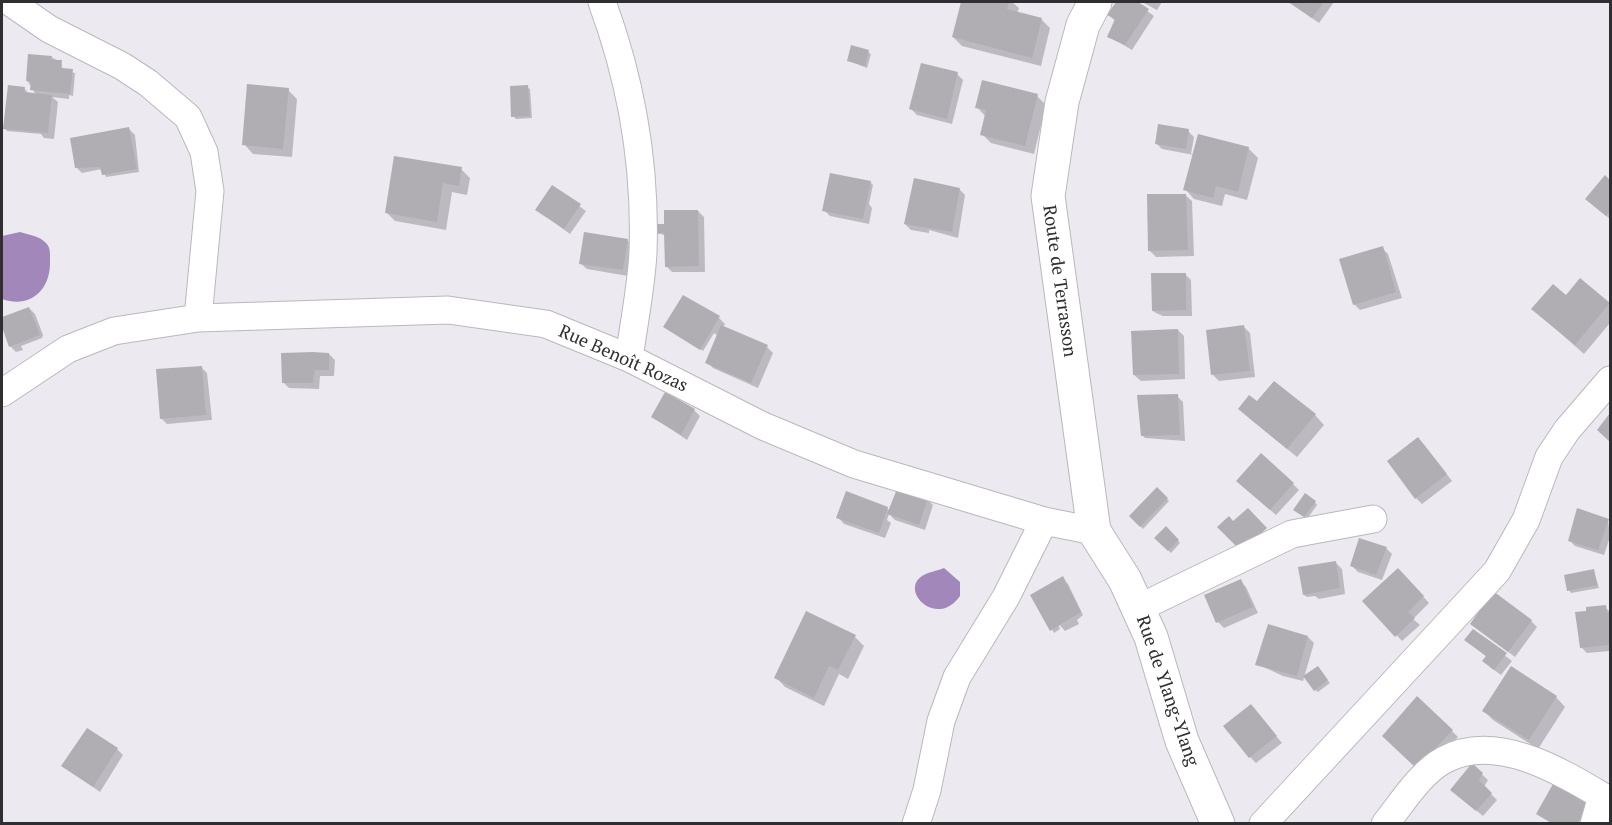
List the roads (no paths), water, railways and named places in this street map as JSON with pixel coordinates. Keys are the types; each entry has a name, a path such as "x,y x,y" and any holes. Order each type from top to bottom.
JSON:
{"street":[{"path":"10,2 50,29 122,66 148,83 188,117 204,152 210,190 198,318"},
{"path":"602,2 628,86 635,124 644,204 643,256 629,358"},
{"name":"Route de Terrasson","path":"1094,531 1048,196 1062,102 1083,25 1095,2"},
{"name":"Rue Benoît Rozas","path":"2,393 68,349 114,331 198,318 448,310 546,324 629,358 763,426 854,464 1044,521 1094,531"},
{"path":"1263,824 1497,571 1526,520 1549,457 1567,430 1611,380"},
{"path":"1139,608 1292,534 1373,519"},
{"path":"916,824 927,790 950,694 957,677 1006,597 1044,521"},
{"name":"Rue de Ylang-Ylang","path":"1094,531 1125,580 1139,608 1151,637 1182,741 1218,824"},
{"path":"1385,824 1421,780 1442,760 1467,750 1498,752 1531,760 1571,777 1602,796 1594,824"}]}
